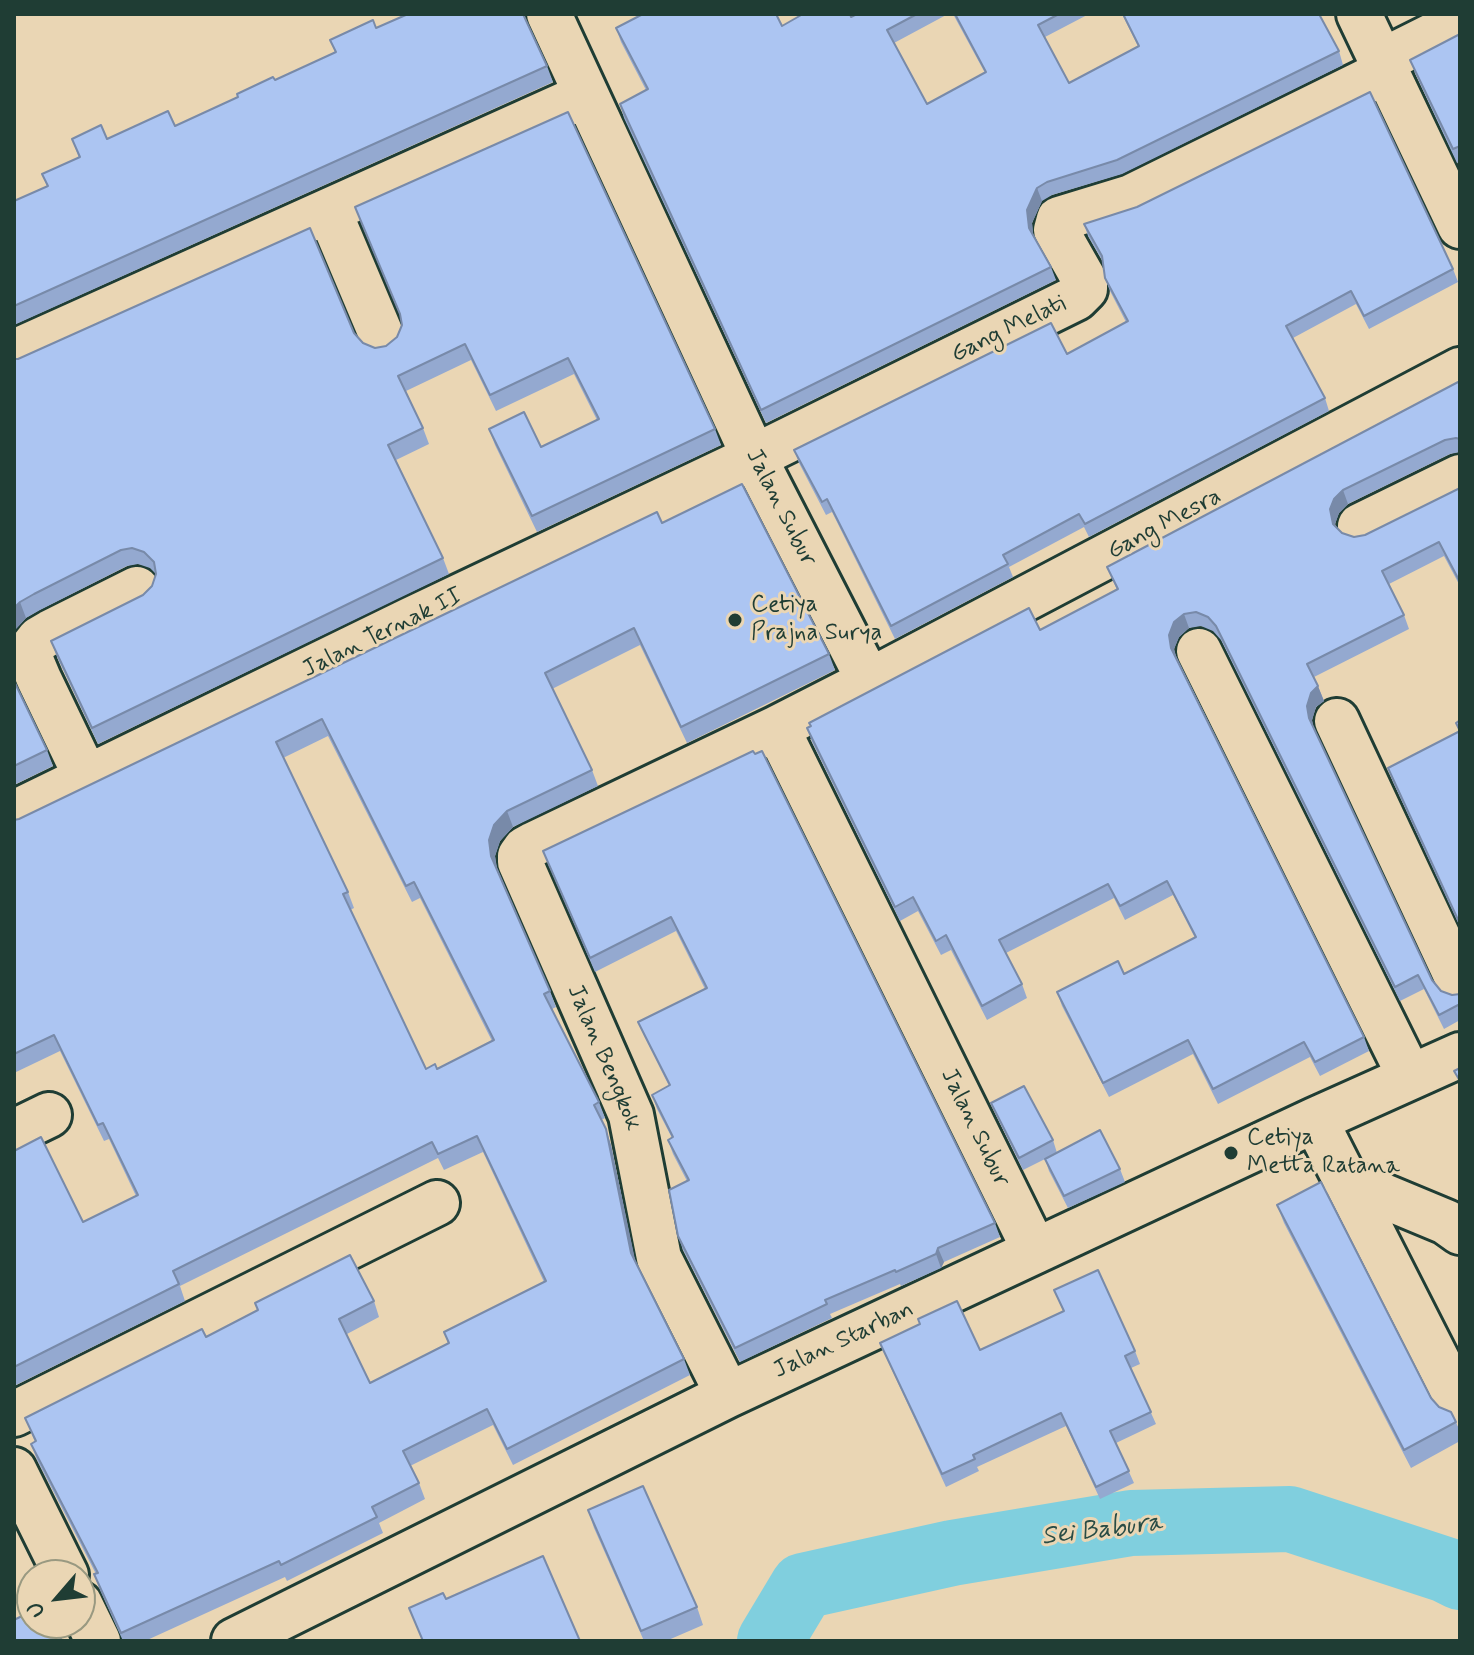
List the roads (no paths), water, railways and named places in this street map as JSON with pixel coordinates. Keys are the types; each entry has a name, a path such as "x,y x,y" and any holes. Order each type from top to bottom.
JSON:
{"street":[{"name":"Jalan Subur","path":"549,14 754,457 869,681"},
{"path":"1359,14 1385,66 1448,169 1460,226"},
{"path":"1385,66 1460,22"},
{"name":"Gang Melati","path":"754,457 1076,298 1085,289 1085,281 1056,230 1059,219 1131,197 1385,66"},
{"path":"14,352 586,95"},
{"path":"329,211 383,339"},
{"name":"Gang Mesra","path":"869,681 1460,370"},
{"name":"Jalan Ternak II","path":"14,813 754,457"},
{"path":"1360,526 1460,477"},
{"path":"87,779 31,660 32,648 51,632 137,589"},
{"path":"1199,651 1410,1077"},
{"path":"777,728 869,681"},
{"path":"1337,721 1460,984"},
{"name":"Jalan Subur","path":"777,728 1035,1251"},
{"name":"Jalan Bengkok","path":"728,1395 659,1258 631,1115 522,869 520,856 534,844 777,728"},
{"name":"Jalan Starban","path":"234,1641 728,1395 1460,1055"},
{"path":"1315,1120 1460,1405"},
{"path":"1345,1180 1446,1222 1460,1232"},
{"path":"14,1414 437,1203"},
{"path":"14,1470 58,1559"}],"waterway":[{"name":"Sei Babura","path":"770,1641 803,1586 952,1553 1131,1523 1290,1519 1460,1577"}],"place":[{"name":"Cetiya Prajna Surya","path":"735,620"},
{"name":"Cetiya Metta Ratana","path":"1231,1153"}]}
